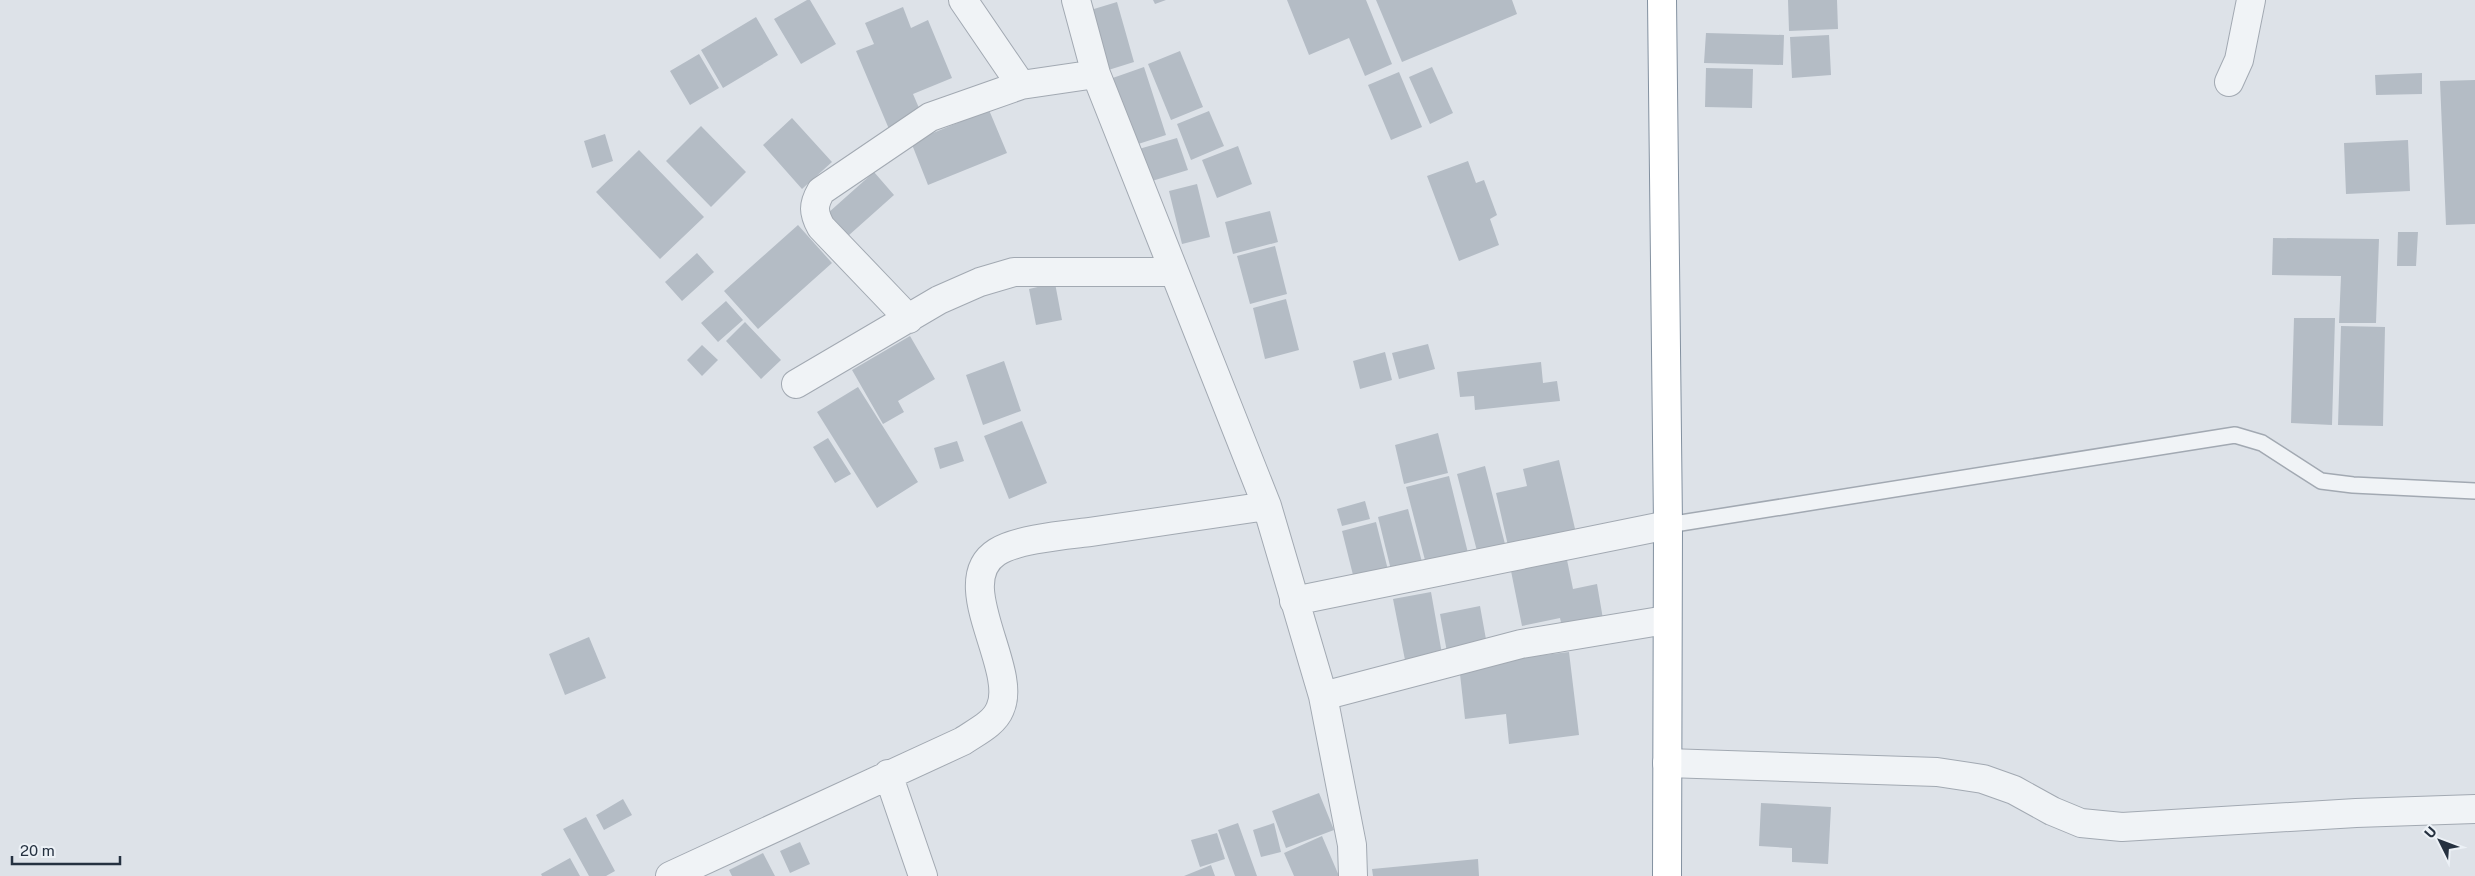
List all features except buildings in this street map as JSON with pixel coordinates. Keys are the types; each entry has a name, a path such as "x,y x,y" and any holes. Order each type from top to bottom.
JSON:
{"highway":[{"path":"1662,0 1668,524 1666,620 1667,876"}],"street":[{"path":"963,0 1021,86"},
{"path":"1076,0 1096,74 1266,506 1323,696 1352,844 1353,876"},
{"path":"2229,82 2239,60 2251,0"},
{"path":"908,319 822,227 814,214 814,203 821,191 930,117 1021,86 1096,74"},
{"path":"796,384 939,300 980,282 1014,272 1174,272"},
{"path":"670,876 963,741 989,724 1000,709 1004,689 980,593 982,568 997,552 1014,545 1060,536 1266,506"},
{"path":"1294,601 1668,524"},
{"path":"1323,696 1521,644 1666,620"},
{"path":"1667,763 1937,772 1983,779 2014,790 2052,811 2081,823 2122,827 2356,813 2475,809"},
{"path":"888,774 923,876"}],"lane":[{"path":"1668,524 2235,436 2262,443 2321,480 2353,485 2475,492"}]}
